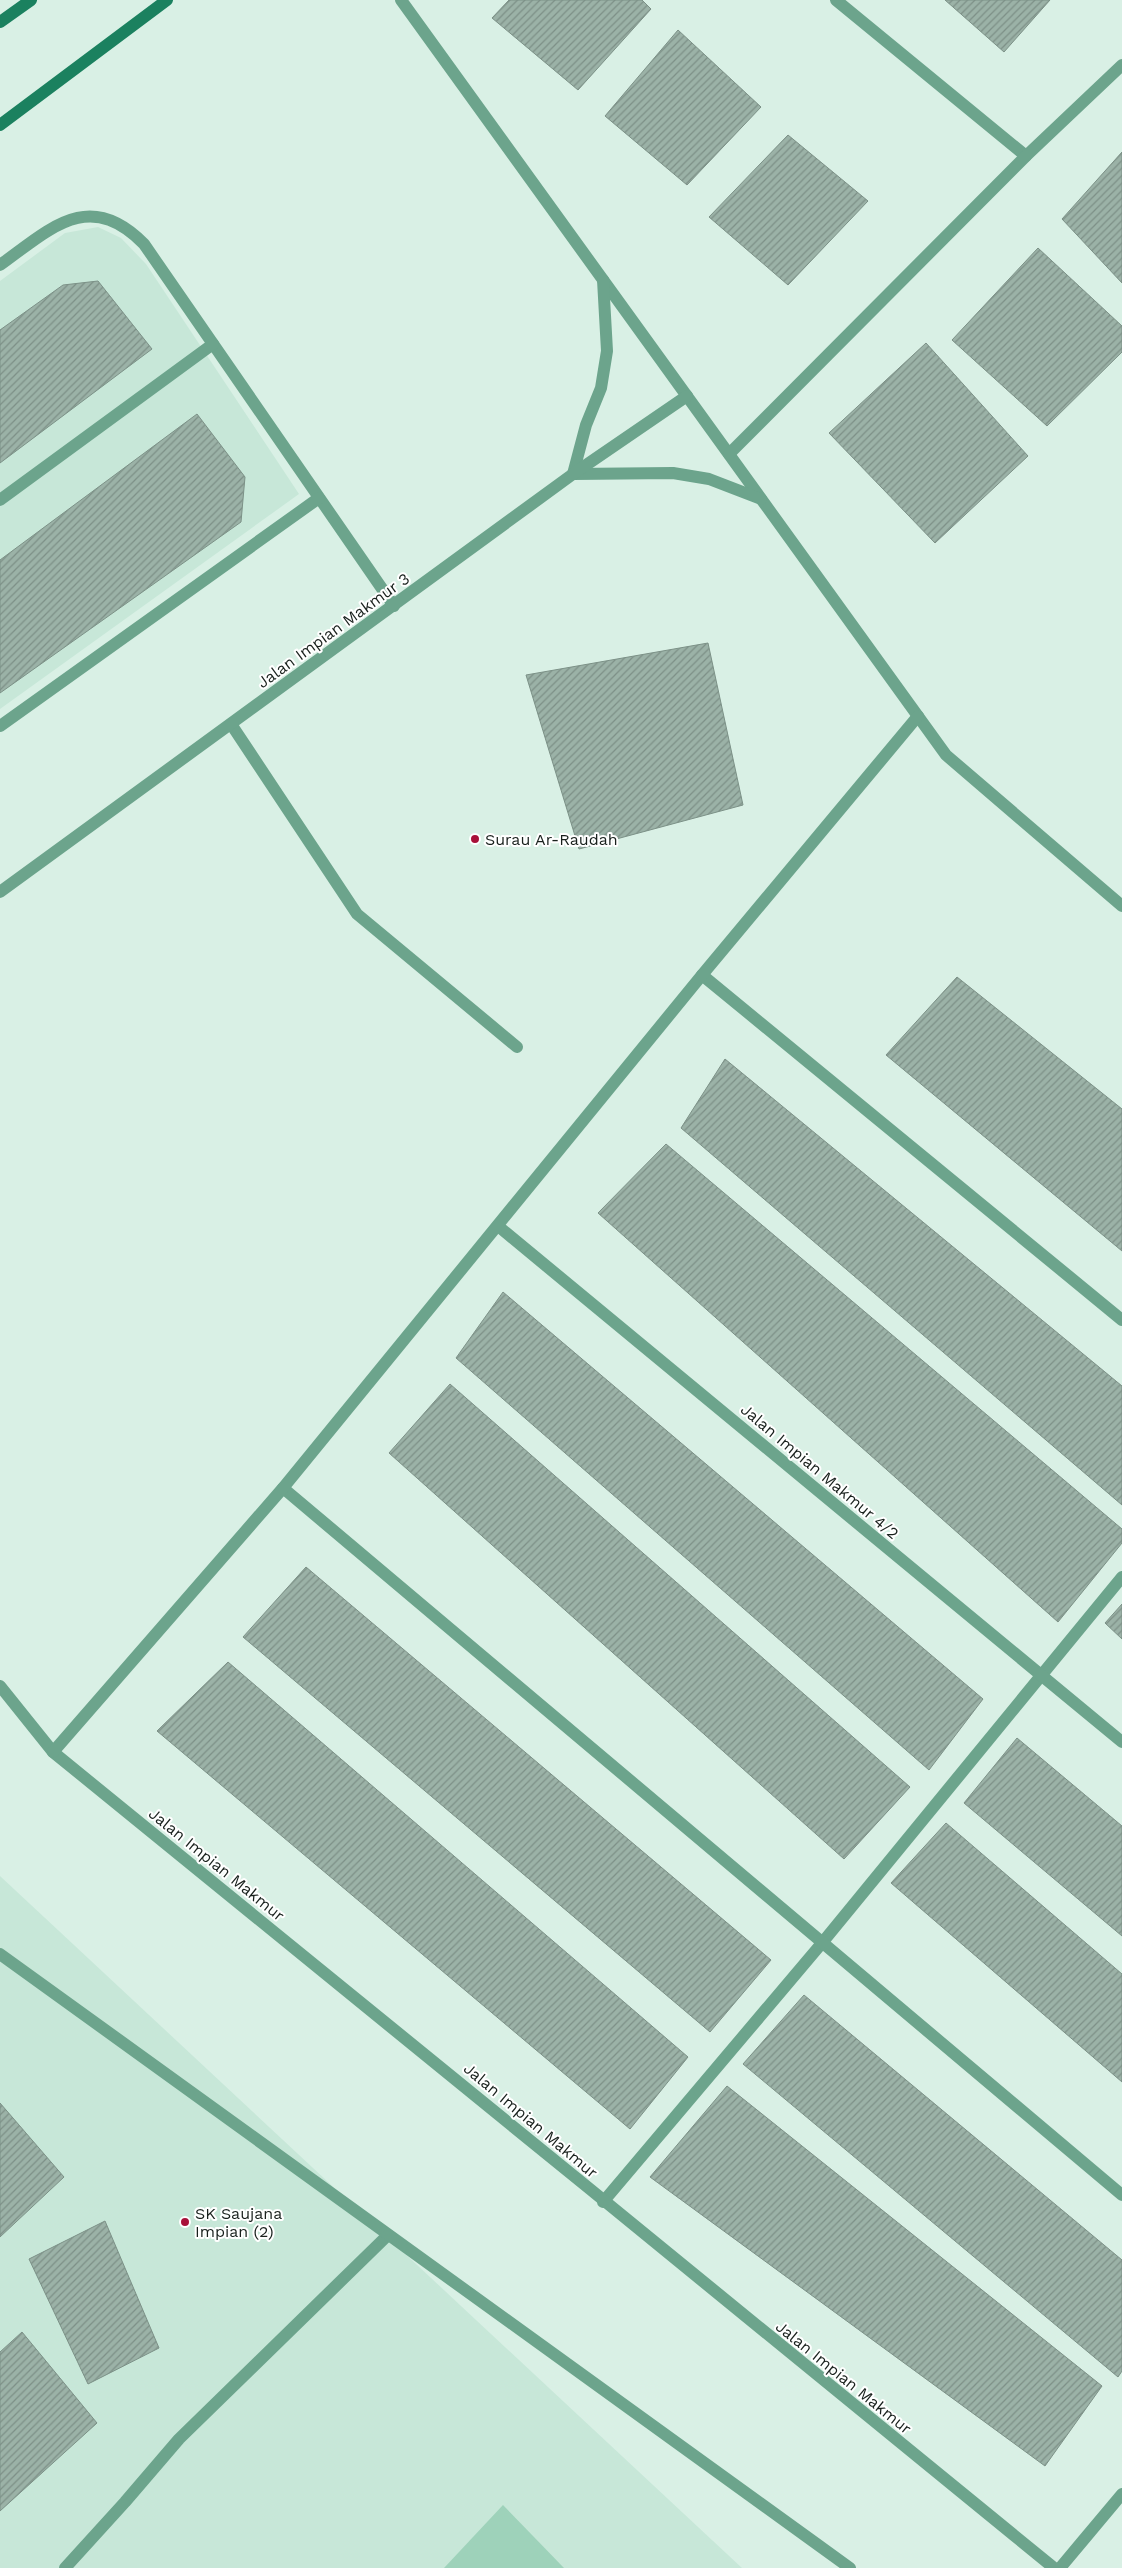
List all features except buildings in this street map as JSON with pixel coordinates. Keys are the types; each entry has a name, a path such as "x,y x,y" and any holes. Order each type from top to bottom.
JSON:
{"street":[{"path":"0,22 31,0"},
{"path":"0,125 167,0"},
{"path":"401,0 946,755 1122,906"},
{"path":"836,0 1026,156"},
{"path":"728,454 1026,156 1122,65"},
{"path":"0,265 50,229 70,219 90,216 111,219 130,229 144,244 394,606"},
{"path":"603,280 607,351 601,388 586,425 573,474 673,473 709,479 762,500"},
{"path":"0,500 213,344"},
{"name":"Jalan Impian Makmur 3","path":"0,892 573,474 686,396"},
{"path":"0,726 319,498"},
{"path":"53,1752 283,1488 702,976 918,716"},
{"path":"231,724 357,914 517,1047"},
{"path":"702,976 1122,1320"},
{"name":"Jalan Impian Makmur 4/2","path":"498,1226 1122,1742"},
{"path":"283,1488 1122,2195"},
{"path":"603,2202 822,1943 1122,1577"},
{"name":"Jalan Impian Makmur","path":"0,1686 53,1752 460,2081 603,2202 1054,2568"},
{"path":"0,1954 850,2568"},
{"path":"65,2568 125,2502 179,2438 388,2235"},
{"path":"1060,2568 1122,2494"}],"shaded area":[{"path":"98,227 121,238 146,264 299,494 0,709 0,281 65,233"},
{"name":"SK Saujana Impian (2)","path":"0,1876 742,2568 0,2568"},
{"path":"503,2505 564,2568 444,2568"}],"place":[{"name":"Surau Ar-Raudah","path":"475,839"},
{"name":"SK Saujana Impian (2)","path":"185,2222"}]}
